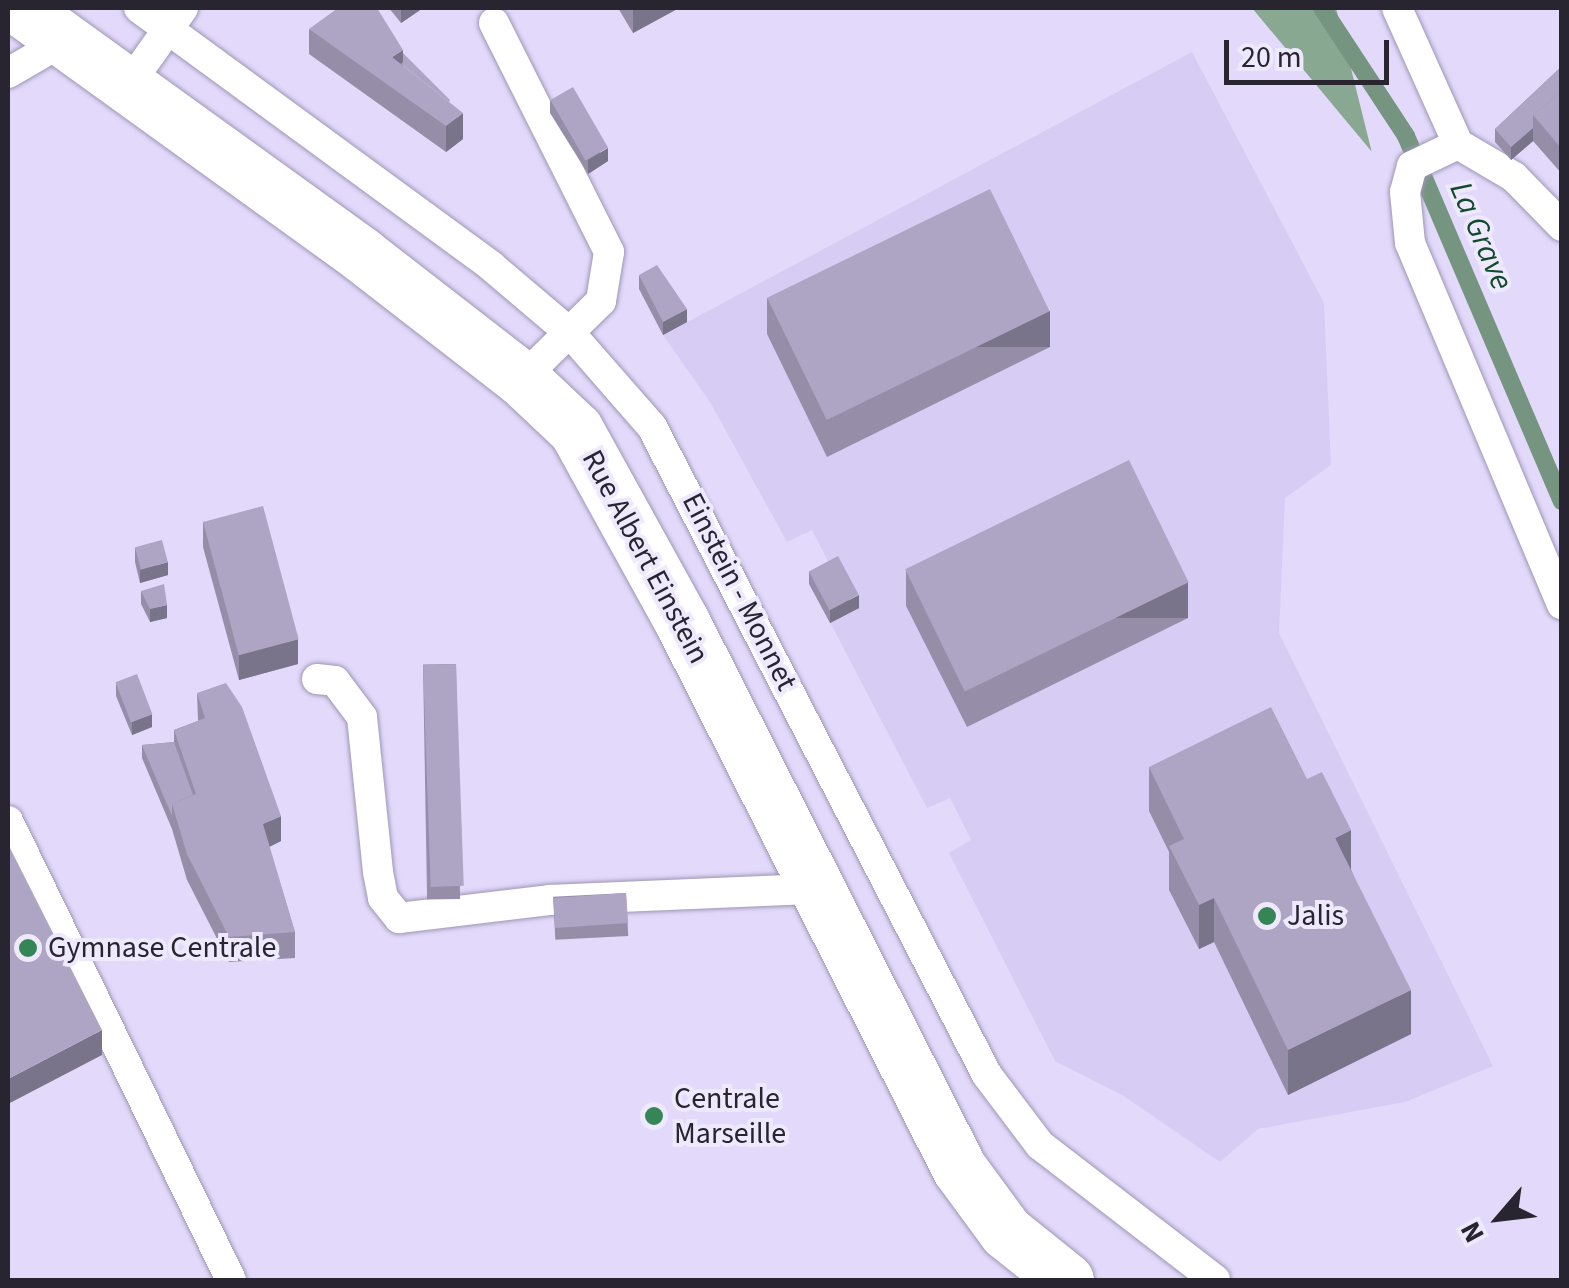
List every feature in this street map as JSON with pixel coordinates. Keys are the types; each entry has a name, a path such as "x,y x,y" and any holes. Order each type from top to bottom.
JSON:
{"street":[{"name":"Rue Albert Einstein","path":"20,8 128,84 522,379 576,430 980,1205 1066,1280"}],"lane":[{"name":"Einstein - Monnet","path":"139,8 176,18 491,266 570,333 652,427 986,1075 1040,1145 1215,1280"},
{"path":"1396,8 1458,144 1514,177 1562,226"},
{"path":"128,84 176,18"},
{"path":"494,23 609,252 601,301 522,379"},
{"path":"8,73 65,40"},
{"path":"1458,144 1419,162 1405,192 1410,243 1562,604"},
{"path":"317,679 335,681 362,717 378,872 383,898 400,918 548,900 817,889"},
{"path":"8,822 231,1280"}],"shaded area":[{"path":"1192,52 1324,303 1331,465 1285,498 1279,633 1493,1066 1405,1102 1258,1129 1220,1162 1122,1095 1055,1061 949,853 971,840 950,798 927,808 810,584 833,571 812,530 787,542 710,402 663,335"}],"green space":[{"path":"1252,8 1336,8 1372,152"}],"building":[{"path":"338,8 377,8 403,50 392,57 463,113 446,126 309,29"},
{"path":"403,53 450,100 449,102 401,64"},
{"path":"1562,66 1562,91 1533,115 1533,128 1511,147 1495,129"},
{"path":"573,87 608,148 585,161 550,100"},
{"path":"1562,91 1562,149 1533,115"},
{"path":"990,189 1050,311 827,420 767,298"},
{"path":"657,265 687,309 663,322 639,275"},
{"path":"1129,460 1189,582 965,691 905,569"},
{"path":"263,506 299,639 239,655 203,522"},
{"path":"162,540 168,562 141,569 135,547"},
{"path":"838,556 859,595 830,610 809,571"},
{"path":"164,584 167,605 150,609 141,591"},
{"path":"456,664 464,886 431,887 423,665"},
{"path":"137,674 152,714 131,722 116,682"},
{"path":"226,683 242,707 281,816 263,824 295,932 229,937 187,854 172,804 196,794 174,730 205,718 197,693"},
{"name":"Jalis","path":"1271,707 1307,779 1322,772 1351,830 1335,838 1411,990 1288,1050 1214,898 1199,905 1169,846 1184,839 1149,767"},
{"path":"174,742 193,795 172,804 172,816 142,745"},
{"name":"Gymnase Centrale","path":"8,844 102,1030 8,1079"},
{"path":"626,893 628,923 555,928 553,898"}],"waterway":[{"name":"La Grave","path":"1322,8 1406,136 1562,501"}],"place":[{"name":"Jalis","path":"1267,916"},
{"name":"Gymnase Centrale","path":"28,948"},
{"name":"Centrale Marseille","path":"654,1116"}]}
